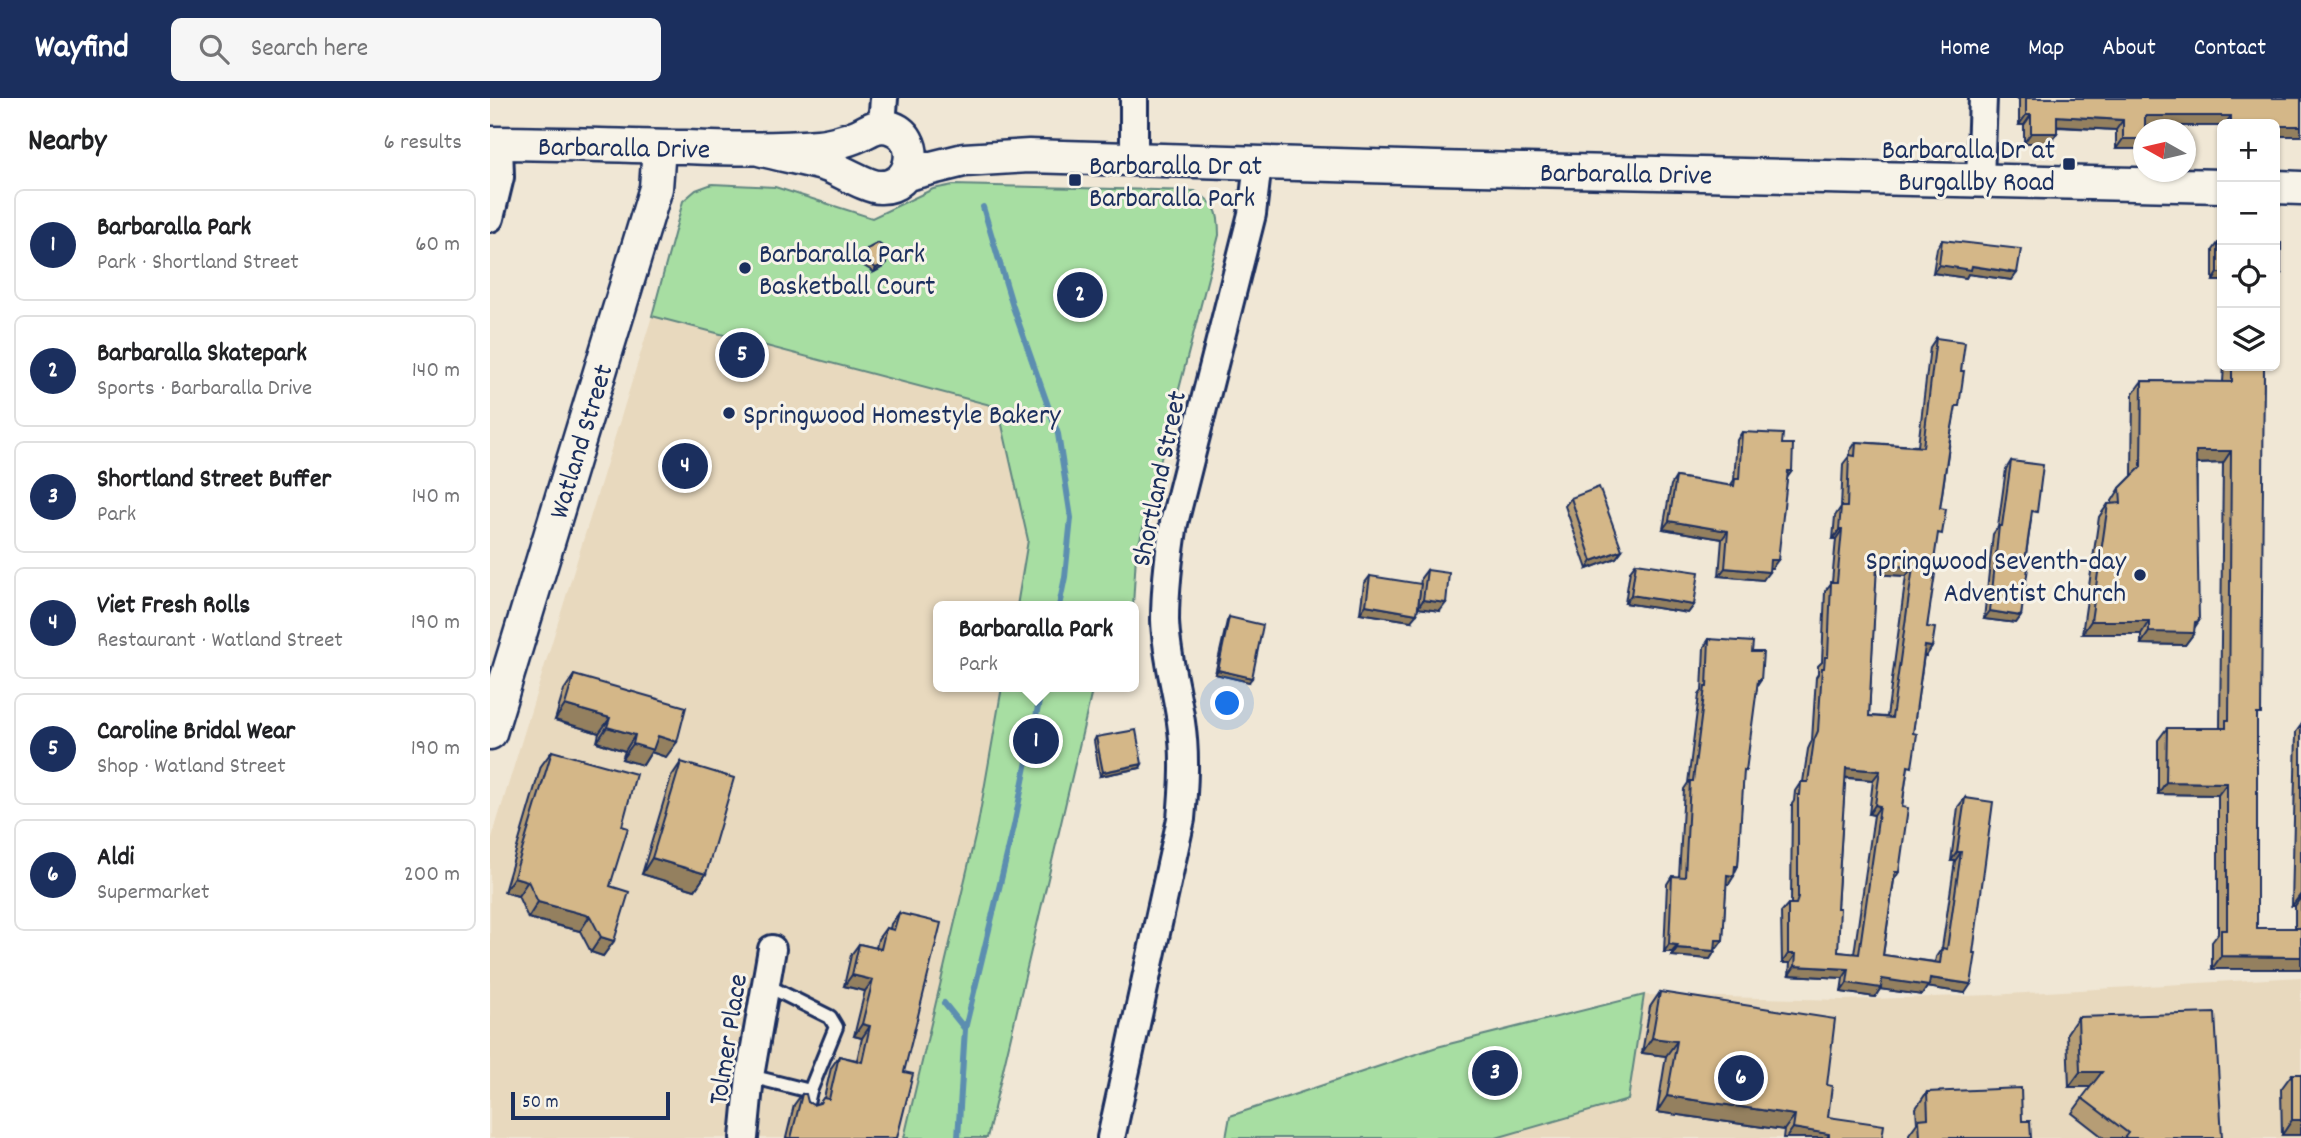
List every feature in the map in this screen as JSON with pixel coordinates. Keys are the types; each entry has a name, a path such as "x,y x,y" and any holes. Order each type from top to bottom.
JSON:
{"street":[{"path":"1134,98 1134,159"},
{"path":"1980,179 1983,98"},
{"path":"860,179 851,162 853,143 875,120 898,131 908,158"},
{"name":"Barbaralla Drive","path":"494,143 759,149 822,146 875,120"},
{"path":"490,218 500,177 494,143"},
{"name":"Watland Street","path":"490,733 656,188 659,147"},
{"name":"Barbaralla Drive","path":"759,149 827,166 879,187 890,186 899,181 908,158 964,160 1029,156 2217,186"},
{"name":"Shortland Street","path":"1111,1138 1181,819 1185,768 1181,720 1170,667 1165,620 1167,568 1174,523 1252,214 1258,163"},
{"path":"2280,187 2301,188"},
{"name":"Tolmer Place","path":"744,1138 750,1076 772,949"}],"lane":[{"path":"766,985 830,1017 836,1027 810,1091 806,1108"},
{"path":"750,1076 810,1091"}],"shaded area":[{"path":"652,316 998,407 1028,540 1018,601 933,601 933,692 1001,692 978,824 904,1138 490,1138 490,844"},
{"path":"2301,977 2301,1138 1496,1138 1628,1100 1644,995 1842,1000 1992,995"}],"green space":[{"path":"712,184 775,187 872,218 933,189 953,185 1195,191 1208,200 1217,214 1219,235 1136,555 1133,601 1018,601 1028,540 998,407 652,316 683,201 696,190"},
{"path":"1001,692 1092,692 987,1138 904,1138 978,824"},
{"path":"1644,995 1628,1100 1496,1138 1226,1138 1230,1116 1437,1047"}],"building":[{"path":"2026,98 2301,98 2301,126 2280,126 2280,119 2145,116 2145,119 2133,119 2133,139 2123,139 2123,120 2057,116 2057,133 2031,133 2031,115 2026,115"},
{"path":"1942,240 2021,249 2017,273 1972,266 1971,270 1939,265"},
{"path":"878,243 886,249 886,263 876,268 867,262 867,249"},
{"path":"2280,243 2281,243 2280,274"},
{"path":"1936,338 1965,342 1959,406 1956,406 1950,438 1940,508 1946,509 1942,534 1938,533 1932,574 1935,574 1927,627 1935,628 1932,647 1925,646 1913,733 1917,734 1912,767 1908,766 1902,807 1908,808 1883,955 1940,963 1942,948 1947,949 1961,852 1957,852 1965,798 1993,802 1973,953 1976,953 1971,984 1930,978 1929,986 1882,979 1881,988 1847,983 1849,969 1795,966 1796,954 1788,954 1788,904 1796,904 1798,898 1798,795 1801,782 1808,782 1814,740 1818,731 1822,668 1825,657 1828,657 1831,582 1837,582 1842,530 1839,530 1841,507 1847,507 1849,455 1855,456 1856,442 1923,447","holes":["1877,565 1913,567 1892,718 1869,716","1846,768 1880,771 1875,805 1880,806 1859,954 1838,952 1840,908 1837,908"]},
{"path":"2232,371 2264,371 2261,714 2257,714 2257,928 2301,928 2301,957 2221,956 2221,930 2227,930 2227,783 2166,782 2167,728 2226,728 2226,720 2229,720 2231,451 2196,451 2199,621 2195,622 2194,633 2149,632 2149,621 2091,621 2108,504 2121,503 2120,488 2141,467 2142,381 2232,382"},
{"path":"1742,432 1783,434 1782,444 1793,444 1792,471 1788,471 1778,560 1770,560 1769,572 1725,568 1728,531 1669,521 1676,477 1734,486 1735,479 1739,479"},
{"path":"2011,461 2043,465 2037,512 2032,511 2021,616 1990,611 1999,526 2002,526"},
{"path":"1599,487 1622,550 1592,561 1571,498"},
{"path":"1636,563 1699,572 1694,605 1631,595"},
{"path":"1427,570 1449,573 1446,603 1423,600"},
{"path":"1370,576 1421,584 1417,614 1366,605"},
{"path":"1229,617 1263,625 1252,678 1218,670"},
{"path":"1709,639 1753,642 1752,652 1763,652 1761,680 1758,680 1746,771 1744,770 1738,866 1735,866 1734,876 1727,875 1723,940 1716,940 1715,951 1677,948 1678,945 1669,944 1672,876 1685,877 1690,781 1693,781 1707,687"},
{"path":"574,675 686,707 677,742 658,736 653,750 633,744 635,735 607,727 610,718 565,705"},
{"path":"1136,730 1142,764 1103,772 1096,737"},
{"path":"552,751 636,774 622,826 628,828 610,886 629,892 614,941 601,937 590,916 538,902 528,881 514,877"},
{"path":"681,762 734,778 706,874 652,858"},
{"path":"899,913 941,923 904,1072 913,1074 897,1138 791,1138 802,1094 806,1094 808,1102 813,1105 820,1103 823,1098 829,1099 839,1056 862,1062 870,1026 862,1024 873,980 852,975 859,944 881,949 886,928 894,930"},
{"path":"1660,992 1835,1019 1827,1085 1832,1086 1828,1117 1884,1125 1882,1138 1829,1138 1829,1134 1793,1128 1795,1115 1667,1096 1677,1041 1652,1038"},
{"path":"2215,1013 2222,1138 2124,1138 2128,1133 2082,1098 2102,1072 2080,1072 2078,1017"},
{"path":"2292,1074 2301,1074 2301,1120 2292,1120"},
{"path":"2021,1088 2022,1121 2030,1121 2031,1138 1920,1138 1919,1119 1928,1118 1927,1092"}],"waterway":[{"path":"983,207 1013,307 1058,434 1071,518 1060,601"},
{"path":"958,1138 965,1029 1014,826 1041,692"},
{"path":"944,1003 965,1029"}],"place":[{"name":"Barbaralla Dr at Burgallby Road","path":"2069,164"},
{"name":"Barbaralla Dr at Barbaralla Park","path":"1075,180"},
{"name":"Barbaralla Park Basketball Court","path":"745,268"},
{"name":"Barbaralla Skatepark","path":"1080,295"},
{"name":"Caroline Bridal Wear","path":"742,355"},
{"name":"Springwood Homestyle Bakery","path":"729,413"},
{"name":"Viet Fresh Rolls","path":"685,466"},
{"name":"Springwood Seventh-day Adventist Church","path":"2140,575"},
{"name":"Barbaralla Park","path":"1036,741"},
{"name":"Shortland Street Buffer","path":"1495,1073"},
{"name":"Aldi","path":"1741,1078"}]}
